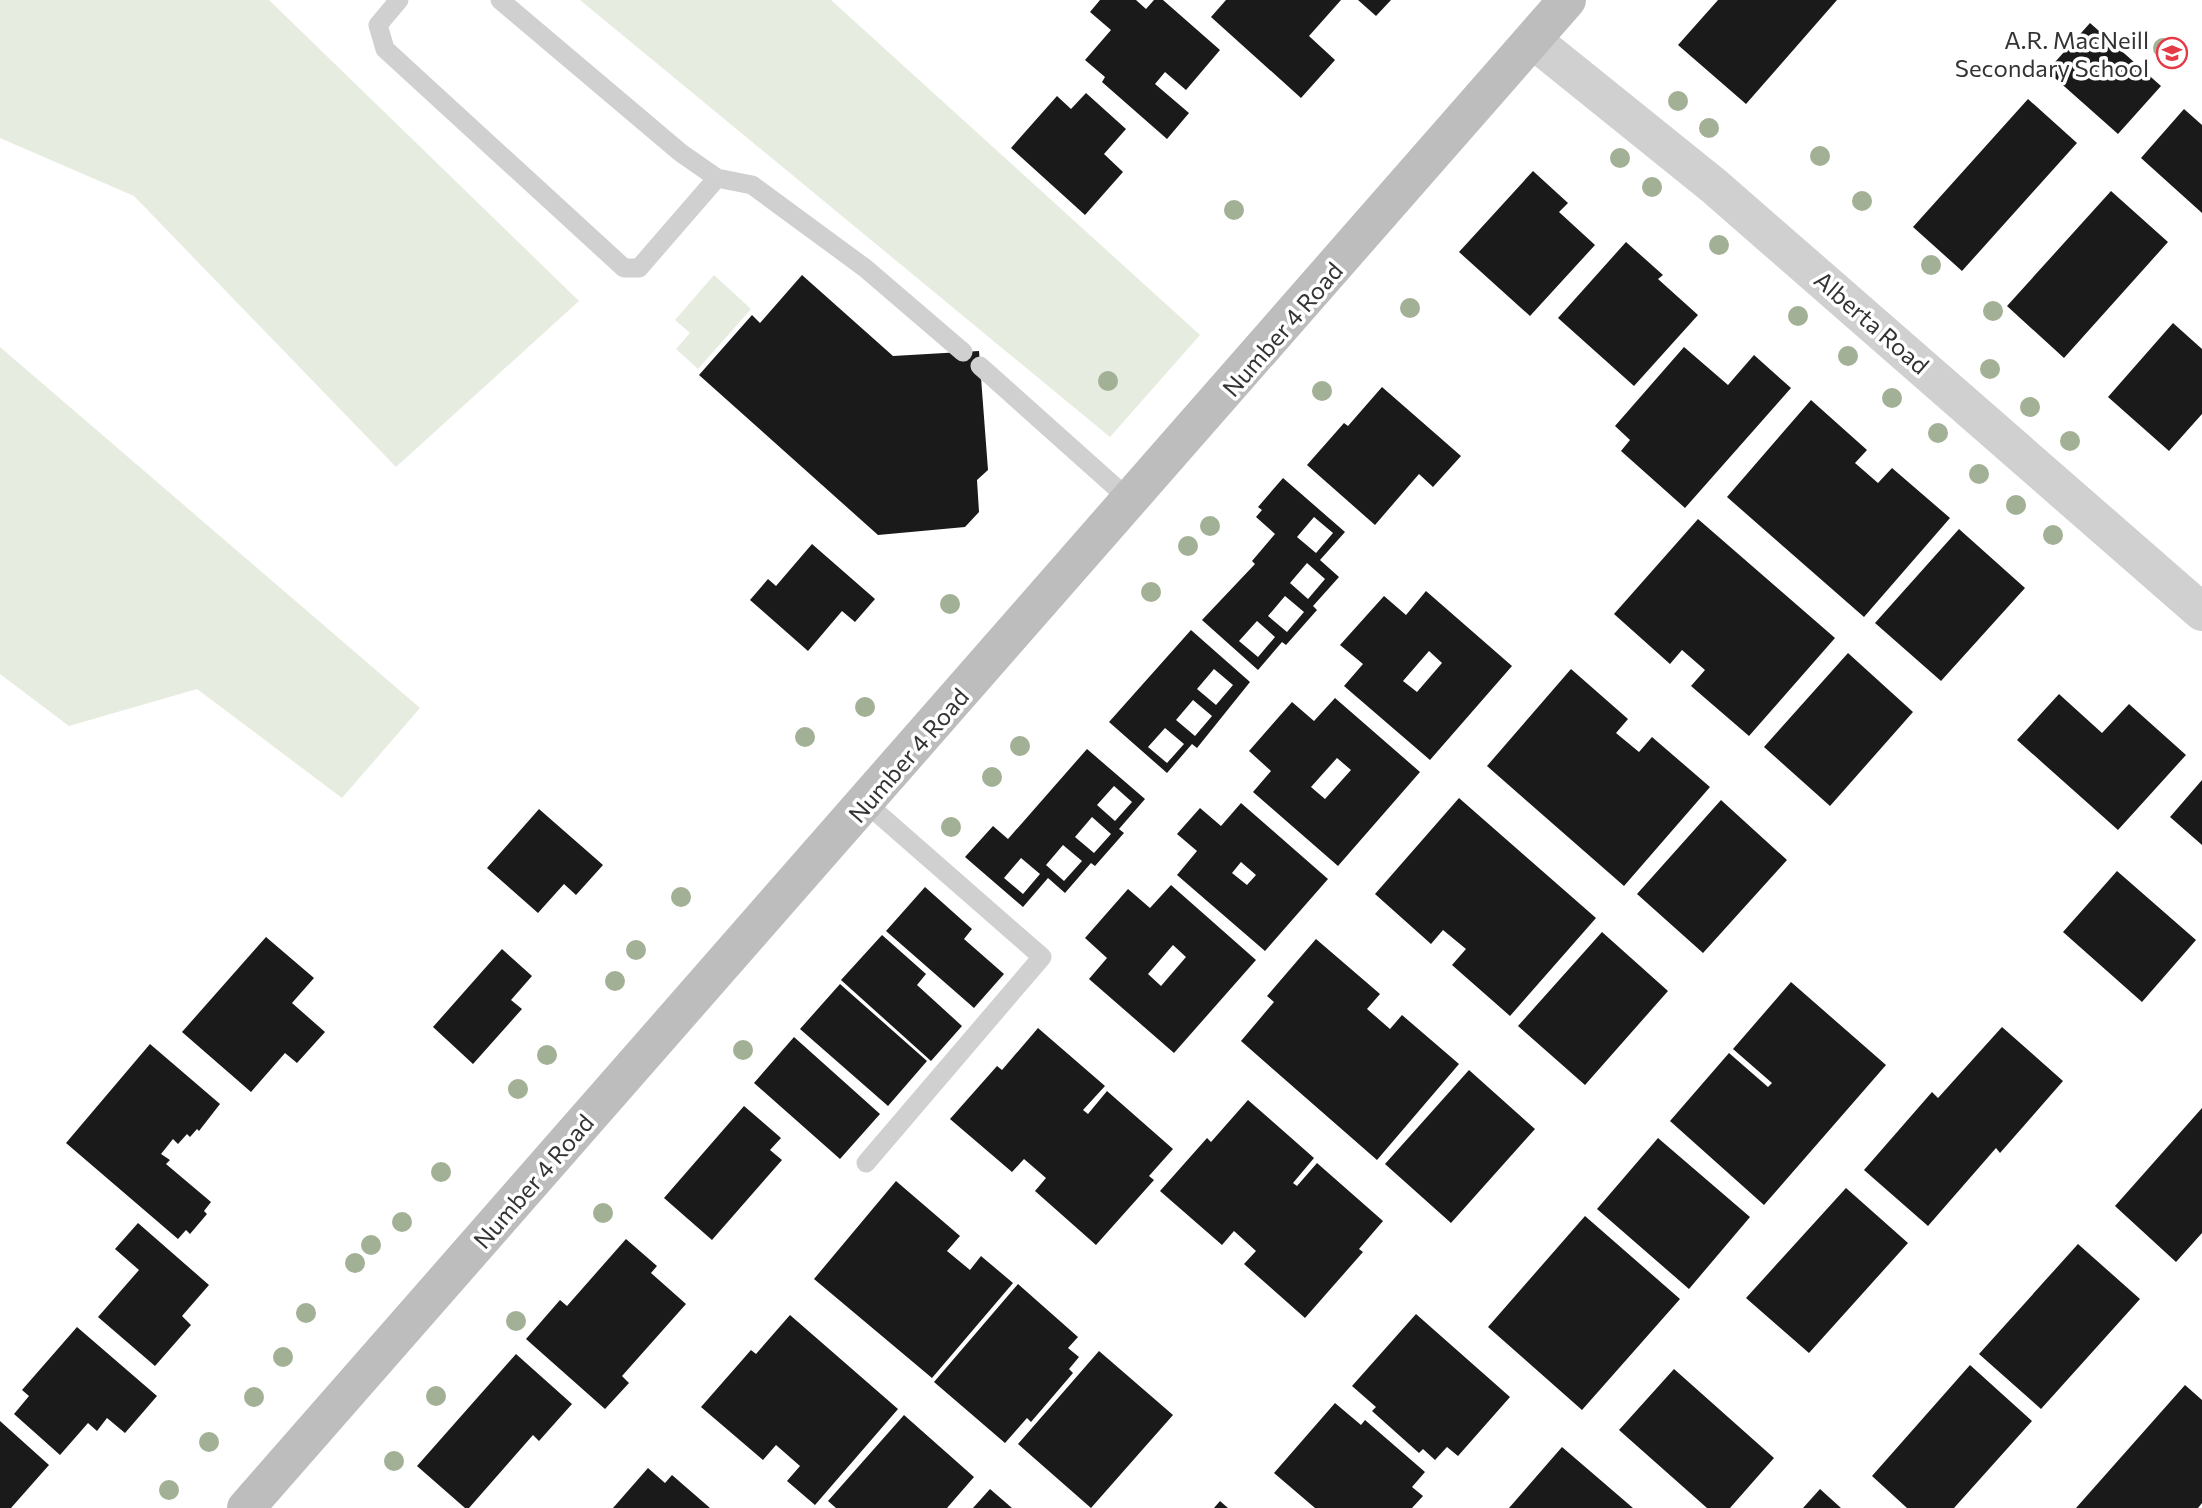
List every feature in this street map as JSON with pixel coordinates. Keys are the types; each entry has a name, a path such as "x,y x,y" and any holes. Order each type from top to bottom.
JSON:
{"main road":[{"name":"Number 4 Road","path":"246,1508 1534,41 1567,0"}],"street":[{"name":"Alberta Road","path":"1534,41 1724,195 2202,612"}],"lane":[{"path":"399,0 378,25 385,49 624,268 639,268 717,178"},
{"path":"500,0 681,153 717,178 752,185 865,268 962,352"},
{"path":"981,366 1131,500"},
{"path":"866,803 1042,957 866,1163"}],"shaded area":[{"path":"0,0 269,0 579,301 396,467 134,196 0,138"},
{"path":"580,0 831,0 1200,335 1110,437"},
{"path":"714,275 751,309 698,369 676,349 690,333 675,320"},
{"path":"0,347 420,708 342,798 197,689 69,726 0,674"}],"building":[{"path":"1100,0 1136,0 1146,9 1154,0 1163,0 1220,50 1186,90 1165,72 1155,84 1189,113 1167,139 1102,82 1105,77 1085,60 1111,30 1090,12"},
{"path":"1226,0 1341,0 1309,36 1335,60 1301,98 1211,17"},
{"path":"1358,0 1391,0 1376,16"},
{"path":"1718,0 1837,0 1746,104 1678,45"},
{"path":"2090,23 2161,86 2118,134 2047,71"},
{"path":"1086,93 1126,129 1104,154 1123,172 1085,215 1011,148 1057,96 1071,109"},
{"path":"2028,99 2077,143 1962,271 1913,227"},
{"path":"2184,109 2202,125 2202,213 2141,158"},
{"path":"1533,171 1568,203 1559,212 1595,245 1530,316 1459,252"},
{"path":"2111,191 2168,242 2064,358 2007,306"},
{"path":"1626,242 1663,275 1658,279 1698,315 1634,386 1558,318"},
{"path":"802,275 893,356 979,351 988,470 977,480 979,512 965,527 878,535 699,375 752,315 760,323"},
{"path":"2173,323 2202,349 2202,414 2169,451 2108,397"},
{"path":"1684,347 1728,385 1754,355 1791,388 1685,508 1621,451 1630,440 1615,426"},
{"path":"1382,387 1461,456 1433,487 1419,474 1375,525 1307,465 1344,423 1348,426"},
{"path":"1811,400 1867,450 1855,463 1878,483 1892,468 1950,518 1864,617 1727,497"},
{"path":"1283,478 1345,532 1320,560 1339,577 1313,606 1317,610 1286,645 1282,642 1258,670 1202,620 1255,564 1252,561 1275,534 1256,517 1262,510 1258,507","holes":["1314,517 1333,533 1316,553 1297,537","1307,563 1325,579 1308,599 1290,583","1285,596 1304,612 1287,632 1268,616","1257,621 1275,637 1258,657 1239,641"]},
{"path":"1698,519 1835,638 1749,736 1691,686 1705,670 1682,650 1670,664 1614,614"},
{"path":"1959,529 2025,588 1941,681 1875,623"},
{"path":"812,544 875,599 855,622 842,611 808,651 750,600 768,579 776,586"},
{"path":"1426,591 1512,666 1430,760 1344,686 1363,664 1340,645 1384,596 1406,615","holes":["1429,651 1442,663 1417,692 1403,681"]},
{"path":"1191,630 1250,682 1197,748 1192,744 1167,773 1109,722","holes":["1214,669 1233,685 1216,705 1197,689","1193,700 1212,716 1195,736 1176,720","1165,728 1184,744 1167,763 1148,747"]},
{"path":"1848,653 1913,712 1830,806 1764,747"},
{"path":"1571,669 1628,719 1616,733 1639,752 1652,737 1710,787 1624,886 1487,766"},
{"path":"2059,694 2102,733 2129,704 2186,755 2118,830 2017,740"},
{"path":"1335,698 1420,772 1338,866 1253,792 1271,771 1249,751 1292,702 1314,721","holes":["1337,758 1351,770 1325,799 1311,787"]},
{"path":"1087,749 1145,799 1119,829 1124,833 1095,866 1091,863 1065,893 1048,878 1023,907 965,857 993,826 1008,839","holes":["1114,786 1132,802 1115,821 1097,805","1092,817 1111,834 1094,853 1075,837","1063,845 1082,861 1064,881 1046,865","1021,858 1040,874 1023,894 1004,878"]},
{"path":"2202,780 2202,845 2170,817"},
{"path":"1459,798 1596,918 1510,1016 1452,965 1466,949 1443,930 1431,944 1375,894"},
{"path":"1721,800 1787,860 1703,953 1637,894"},
{"path":"1241,803 1328,879 1265,951 1177,875 1197,851 1177,834 1200,808 1221,826","holes":["1241,862 1256,875 1247,885 1232,873"]},
{"path":"539,809 603,865 576,895 564,884 538,913 487,868"},
{"path":"2117,871 2196,940 2142,1002 2063,932"},
{"path":"1171,885 1256,960 1174,1053 1089,979 1107,958 1085,938 1128,889 1150,908","holes":["1173,945 1186,957 1161,986 1148,974"]},
{"path":"925,887 972,929 964,939 1004,974 974,1008 886,931"},
{"path":"1602,932 1668,991 1585,1085 1518,1026"},
{"path":"882,935 926,974 917,985 962,1026 931,1061 841,980"},
{"path":"266,937 314,978 292,1003 325,1032 297,1063 285,1053 251,1092 182,1032"},
{"path":"1316,939 1380,994 1367,1009 1390,1029 1402,1015 1459,1064 1377,1160 1241,1041 1274,1002 1267,996"},
{"path":"502,949 532,976 511,1000 522,1009 473,1064 433,1027"},
{"path":"1791,982 1886,1065 1764,1205 1670,1121 1729,1053 1768,1087 1772,1083 1733,1049"},
{"path":"840,984 927,1061 888,1106 800,1029"},
{"path":"2002,1027 2063,1081 2000,1153 1996,1148 1928,1226 1864,1170 1932,1092 1938,1098"},
{"path":"1038,1028 1105,1086 1083,1110 1088,1114 1107,1091 1173,1149 1149,1176 1154,1180 1096,1245 1035,1191 1046,1178 1024,1159 1012,1172 950,1119 997,1066 1002,1070"},
{"path":"794,1037 880,1114 840,1159 754,1083"},
{"path":"150,1044 220,1104 199,1131 197,1129 190,1137 187,1134 178,1144 173,1139 161,1154 170,1160 166,1164 211,1202 204,1211 207,1214 190,1234 186,1230 178,1239 66,1143"},
{"path":"1469,1070 1535,1129 1451,1223 1385,1164"},
{"path":"1248,1100 1314,1158 1293,1183 1297,1186 1317,1163 1383,1221 1359,1249 1363,1252 1305,1318 1244,1264 1256,1251 1234,1231 1222,1245 1160,1191 1207,1138 1211,1142"},
{"path":"744,1106 781,1138 770,1150 782,1160 712,1240 664,1198"},
{"path":"2202,1108 2202,1233 2176,1262 2115,1206"},
{"path":"1658,1138 1750,1217 1689,1289 1597,1209"},
{"path":"896,1181 960,1236 947,1251 970,1270 981,1256 1013,1283 932,1378 814,1279"},
{"path":"1846,1188 1908,1243 1809,1353 1746,1298"},
{"path":"1585,1216 1680,1299 1582,1410 1488,1327"},
{"path":"138,1223 209,1285 182,1316 191,1325 155,1366 98,1317 139,1270 115,1249"},
{"path":"626,1239 657,1266 651,1273 686,1304 622,1376 629,1383 605,1409 526,1339 560,1300 567,1306"},
{"path":"2078,1244 2140,1299 2041,1409 1979,1354"},
{"path":"1018,1284 1078,1337 1068,1348 1079,1357 1069,1369 1073,1373 1031,1422 1027,1418 1005,1443 934,1382"},
{"path":"1416,1314 1510,1397 1458,1456 1447,1447 1435,1460 1423,1449 1419,1453 1372,1411 1376,1407 1352,1386"},
{"path":"790,1315 898,1409 815,1505 787,1481 800,1466 776,1445 763,1460 701,1407 751,1350 756,1354"},
{"path":"77,1327 157,1396 125,1433 107,1418 97,1431 88,1423 60,1455 14,1414 29,1396 22,1390"},
{"path":"1099,1351 1173,1415 1091,1508 1018,1444"},
{"path":"516,1354 572,1404 539,1441 533,1435 469,1508 465,1508 417,1466"},
{"path":"1970,1365 2032,1421 1954,1508 1907,1508 1872,1476"},
{"path":"1674,1369 1774,1458 1730,1508 1707,1508 1619,1430"},
{"path":"2185,1385 2202,1400 2202,1503 2198,1508 2076,1508"},
{"path":"1335,1403 1361,1425 1365,1420 1425,1472 1412,1487 1423,1496 1412,1508 1315,1508 1274,1473"},
{"path":"904,1415 974,1477 947,1508 836,1508 828,1501"},
{"path":"0,1421 49,1465 11,1508 0,1508"},
{"path":"1562,1447 1633,1508 1509,1508"},
{"path":"648,1468 665,1483 672,1475 710,1508 613,1508"},
{"path":"990,1489 1012,1508 973,1508"},
{"path":"1820,1489 1841,1508 1803,1508"},
{"path":"1220,1501 1228,1508 1214,1508"}],"place":[{"name":"A.R. MacNeill Secondary School","path":"2172,53"}]}
